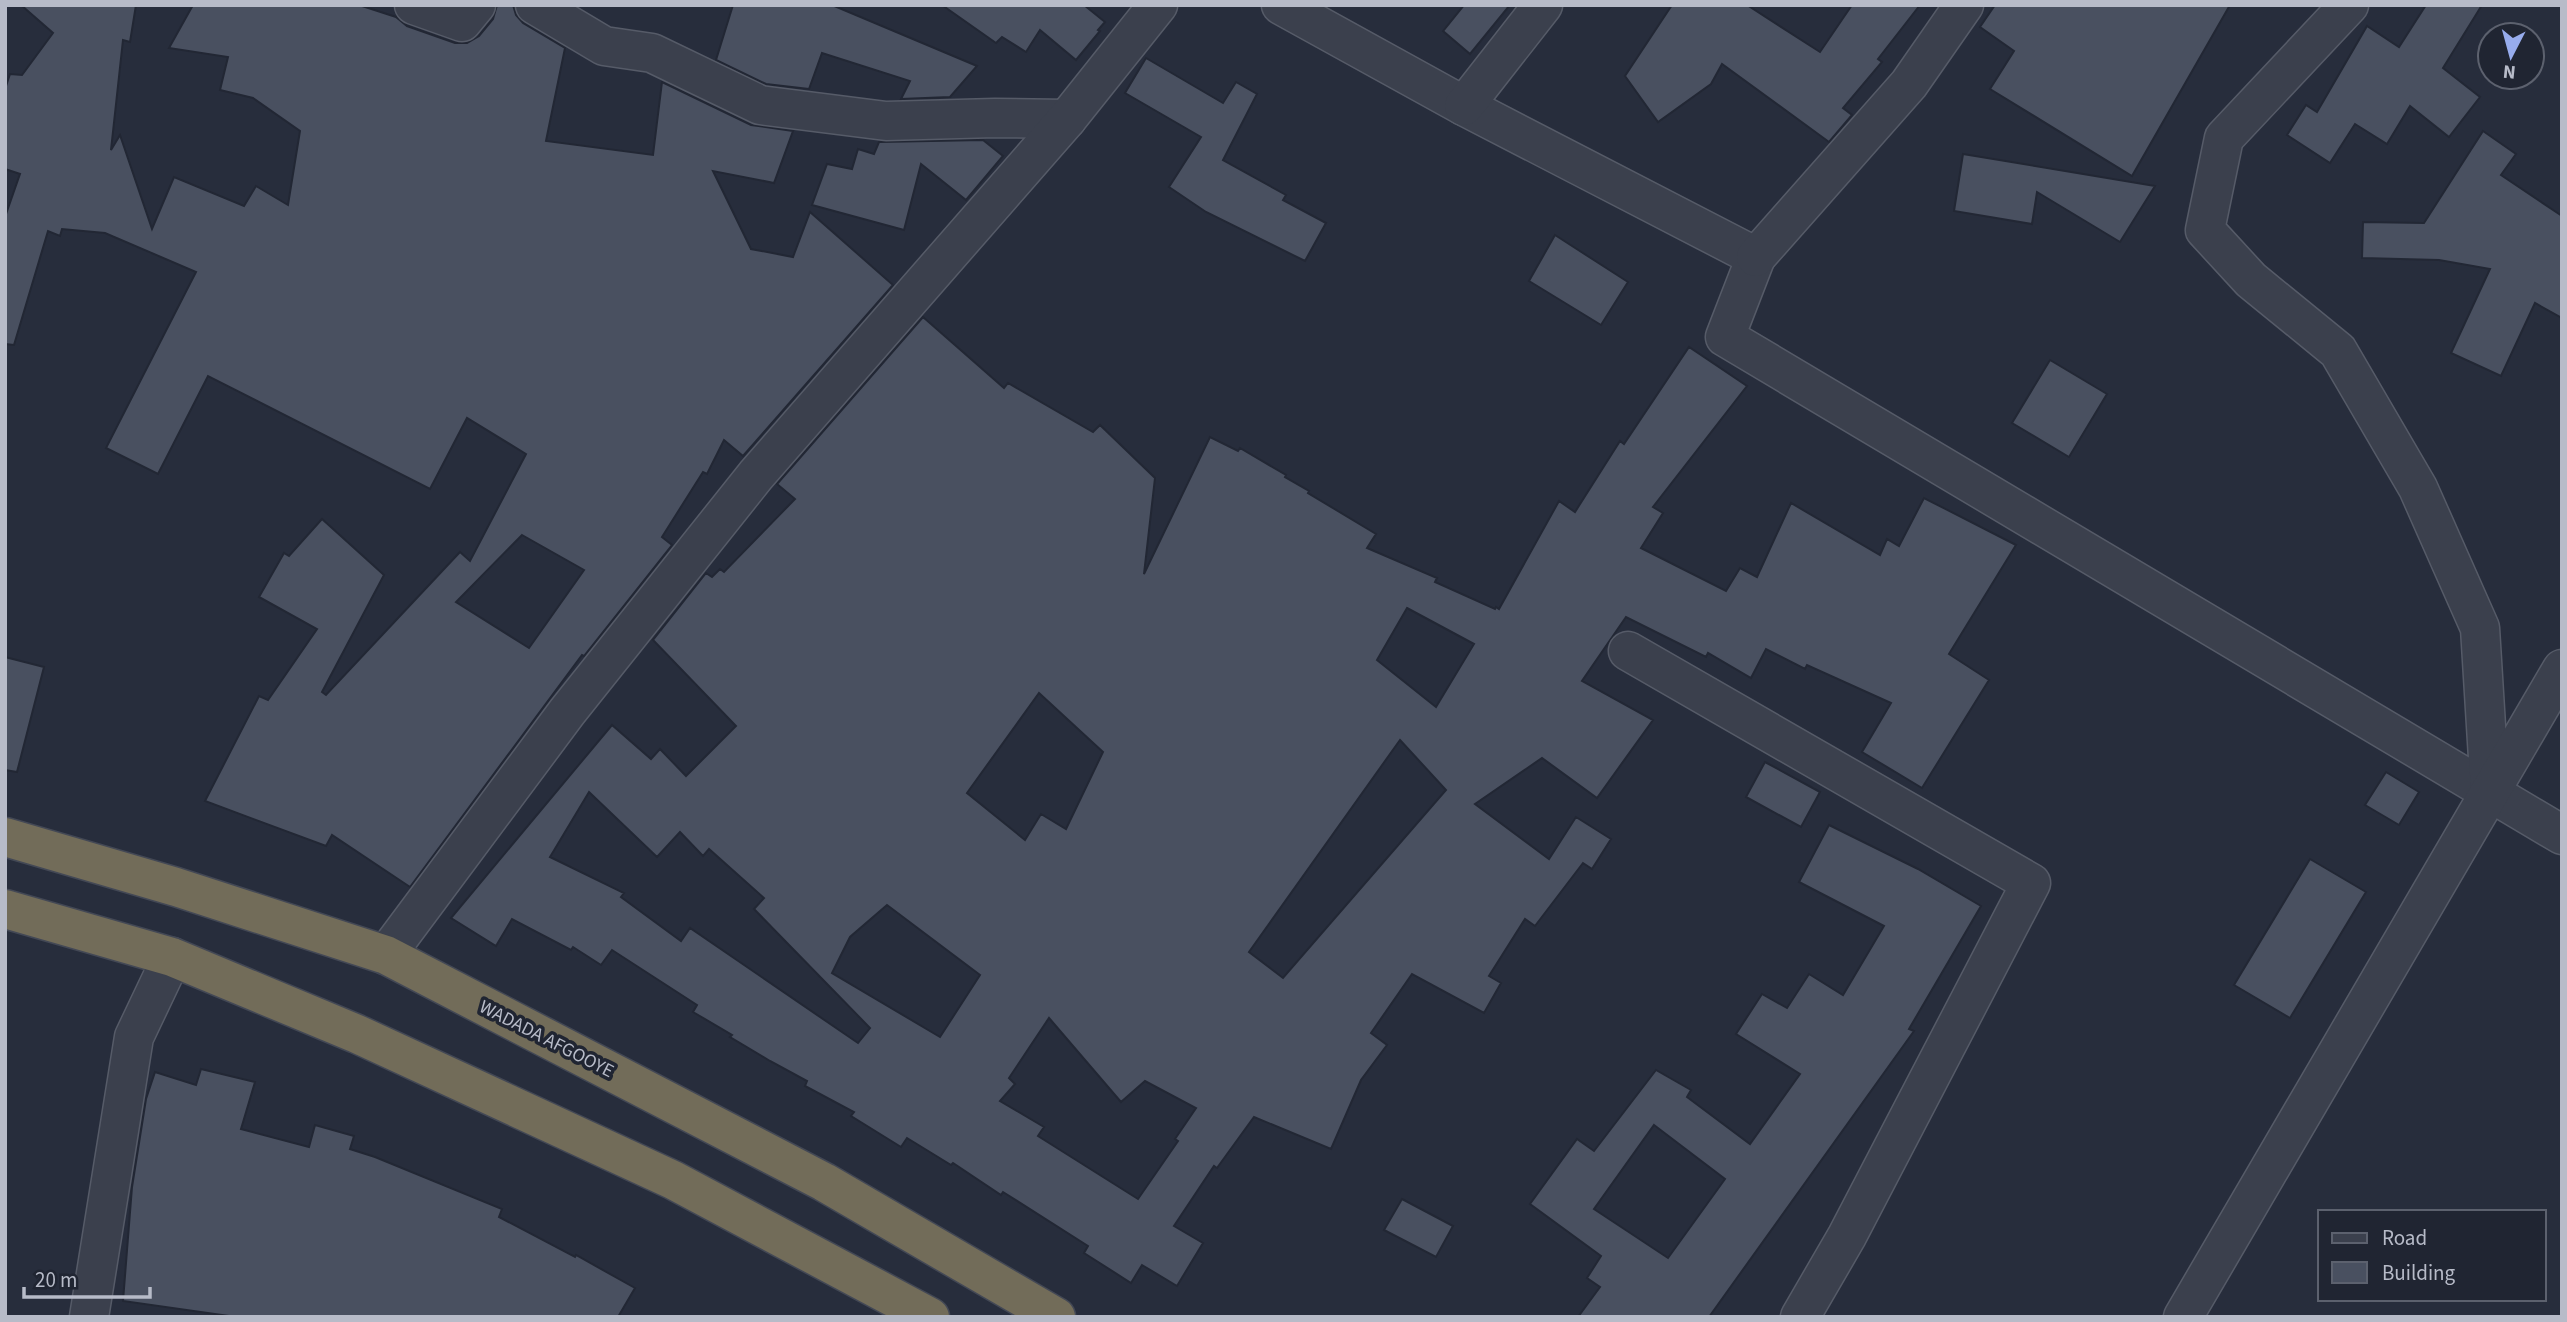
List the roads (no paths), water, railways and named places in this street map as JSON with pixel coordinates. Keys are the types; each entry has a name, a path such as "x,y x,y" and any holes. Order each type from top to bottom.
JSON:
{"highway":[{"name":"WADADA AFGOOYE","path":"5,837 176,887 386,955 824,1182 1056,1317"},
{"path":"5,909 172,957 358,1034 673,1180 930,1317"}],"street":[{"path":"414,5 462,22 476,5"},
{"path":"535,5 604,46 652,53 760,105 886,121 1067,119"},
{"path":"386,955 567,712 756,475 1067,119 1157,5"},
{"path":"1281,5 1464,106 1756,257"},
{"path":"1464,106 1543,5"},
{"path":"1964,5 1909,84 1756,257 1725,337 2562,835"},
{"path":"2349,5 2224,138 2205,230 2251,280 2338,351 2418,488 2480,628 2490,791"},
{"path":"1628,651 2031,883 1847,1236 1800,1317"},
{"path":"2183,1317 2562,669"},
{"path":"89,1317 134,1037 172,957"}]}
